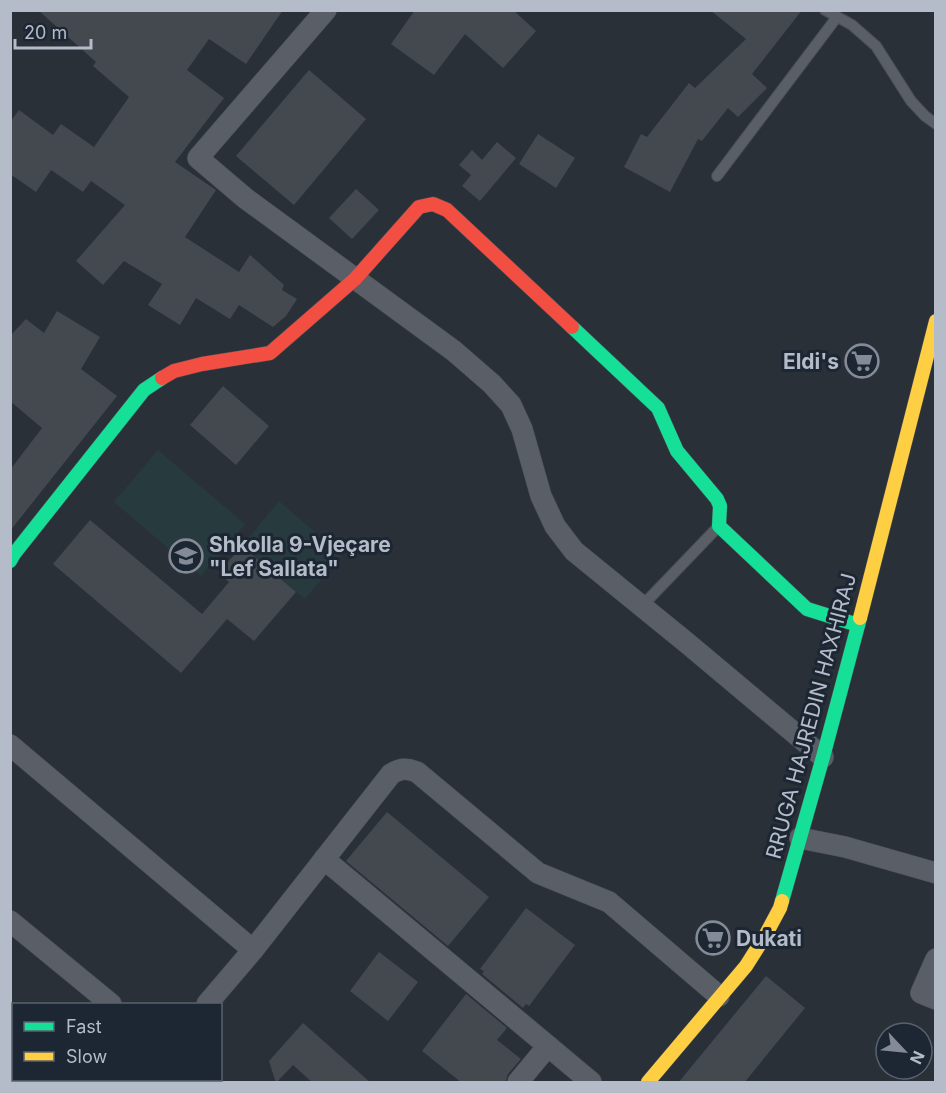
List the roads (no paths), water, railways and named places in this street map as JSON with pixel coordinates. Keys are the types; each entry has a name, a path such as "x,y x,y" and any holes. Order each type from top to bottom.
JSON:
{"street":[{"path":"326,10 198,158 245,198 454,351 492,384 511,405 522,429 541,496 555,526 574,551 823,757"},
{"path":"10,561 144,390 174,371 270,353 355,279 419,207 433,204 447,210 658,408 677,451 717,499 720,506 719,526 807,609 858,625"},
{"name":"RRUGA HAJREDIN HAXHIRAJ","path":"648,1083 746,966 780,908 823,757 936,321"},
{"path":"10,745 253,950"},
{"path":"209,1003 391,774 399,768 417,772 538,873 609,902 719,996"},
{"path":"800,838 845,847 936,873"},
{"path":"324,859 591,1083"},
{"path":"10,921 109,1003"},
{"path":"936,959 921,993 936,999"},
{"path":"518,1083 548,1046"}],"lane":[{"path":"825,10 852,25 876,46 911,101 936,124"},
{"path":"717,176 837,17"},
{"path":"642,606 719,526"}],"place":[{"name":"Eldi's","path":"862,361"},
{"name":"Shkolla 9-Vjeçare \"Lef Sallata\"","path":"186,556"},
{"name":"Dukati","path":"713,938"}]}
